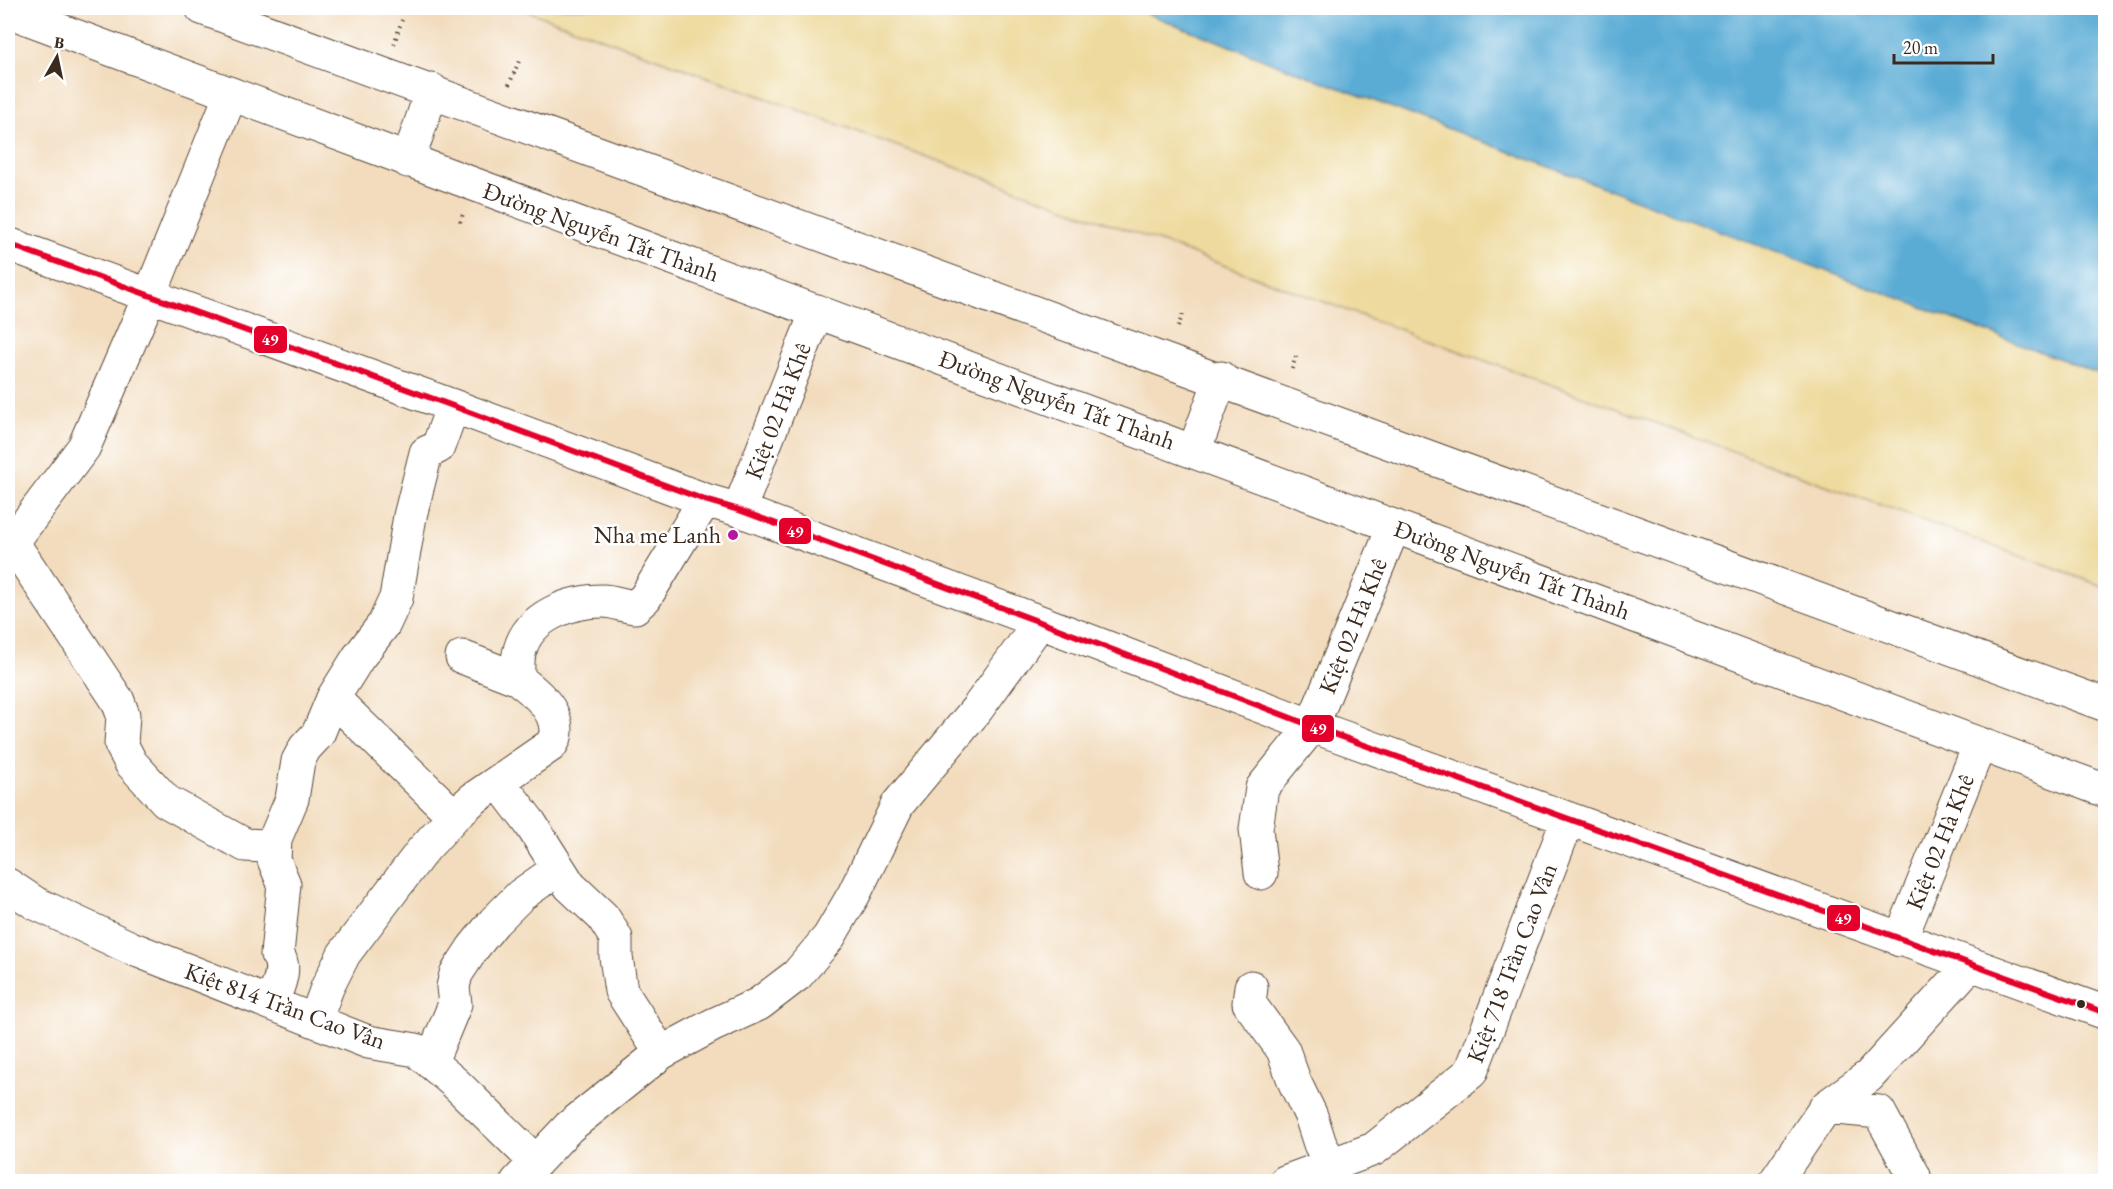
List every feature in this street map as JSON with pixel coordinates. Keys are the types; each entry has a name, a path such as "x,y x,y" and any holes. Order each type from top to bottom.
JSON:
{"street":[{"path":"202,8 1221,378 2106,705"},
{"name":"Đường Nguyễn Tất Thành","path":"8,11 2106,790"},
{"path":"408,161 432,90"},
{"path":"231,94 150,295 84,447 10,545 118,701 123,715 121,744 131,763 166,801 201,822 245,845 265,846 275,839"},
{"name":"Kiệt 02 Hà Khê","path":"8,244 705,500 739,510 1312,726 2106,1013"},
{"name":"Kiệt 02 Hà Khê","path":"739,510 817,311"},
{"path":"1194,451 1221,378"},
{"path":"272,1003 283,968 277,954 284,884 274,860 275,839 292,799 298,761 305,748 318,734 333,698 358,658 384,624 396,598 410,516 426,453 438,447 453,406"},
{"path":"518,679 519,651 528,633 550,613 577,604 605,600 634,607 645,598 705,500"},
{"name":"Kiệt 02 Hà Khê","path":"1312,726 1394,526"},
{"name":"Kiệt 814 Trần Cao Vân","path":"8,885 35,903 131,948 368,1042 416,1050 431,1062 527,1172 569,1127 661,1053 759,1004 797,975 829,938 854,894 898,804 977,709 1040,622"},
{"path":"315,1021 327,988 344,954 422,851 473,799 550,745 557,734 553,716 537,693 518,679 462,657"},
{"path":"333,698 454,816"},
{"path":"1261,873 1256,829 1262,788 1312,726"},
{"name":"Kiệt 02 Hà Khê","path":"1900,940 1980,744"},
{"path":"499,782 530,823 570,886 603,917 616,938 621,991 661,1053"},
{"name":"Kiệt 718 Trần Cao Vân","path":"1296,1180 1331,1164 1374,1149 1471,1072 1568,819"},
{"path":"431,1062 455,1004 453,987 456,974 473,948 494,922 521,896 558,869"},
{"path":"1775,1182 1826,1107 1869,1076 1970,965"},
{"path":"1251,987 1249,1003 1283,1050 1295,1083 1311,1116 1320,1144 1331,1164"},
{"path":"1826,1107 1879,1112 1914,1176 1909,1182"}],"sand":[{"path":"519,8 1133,8 2105,376 2105,587"}],"water":[{"path":"1133,8 2105,8 2105,376 1279,65"}],"transit line":[{"name":"49","path":"8,244 705,500 739,510 1312,726 2106,1013"}],"place":[{"name":"Nha me Lanh","path":"733,535"}]}
